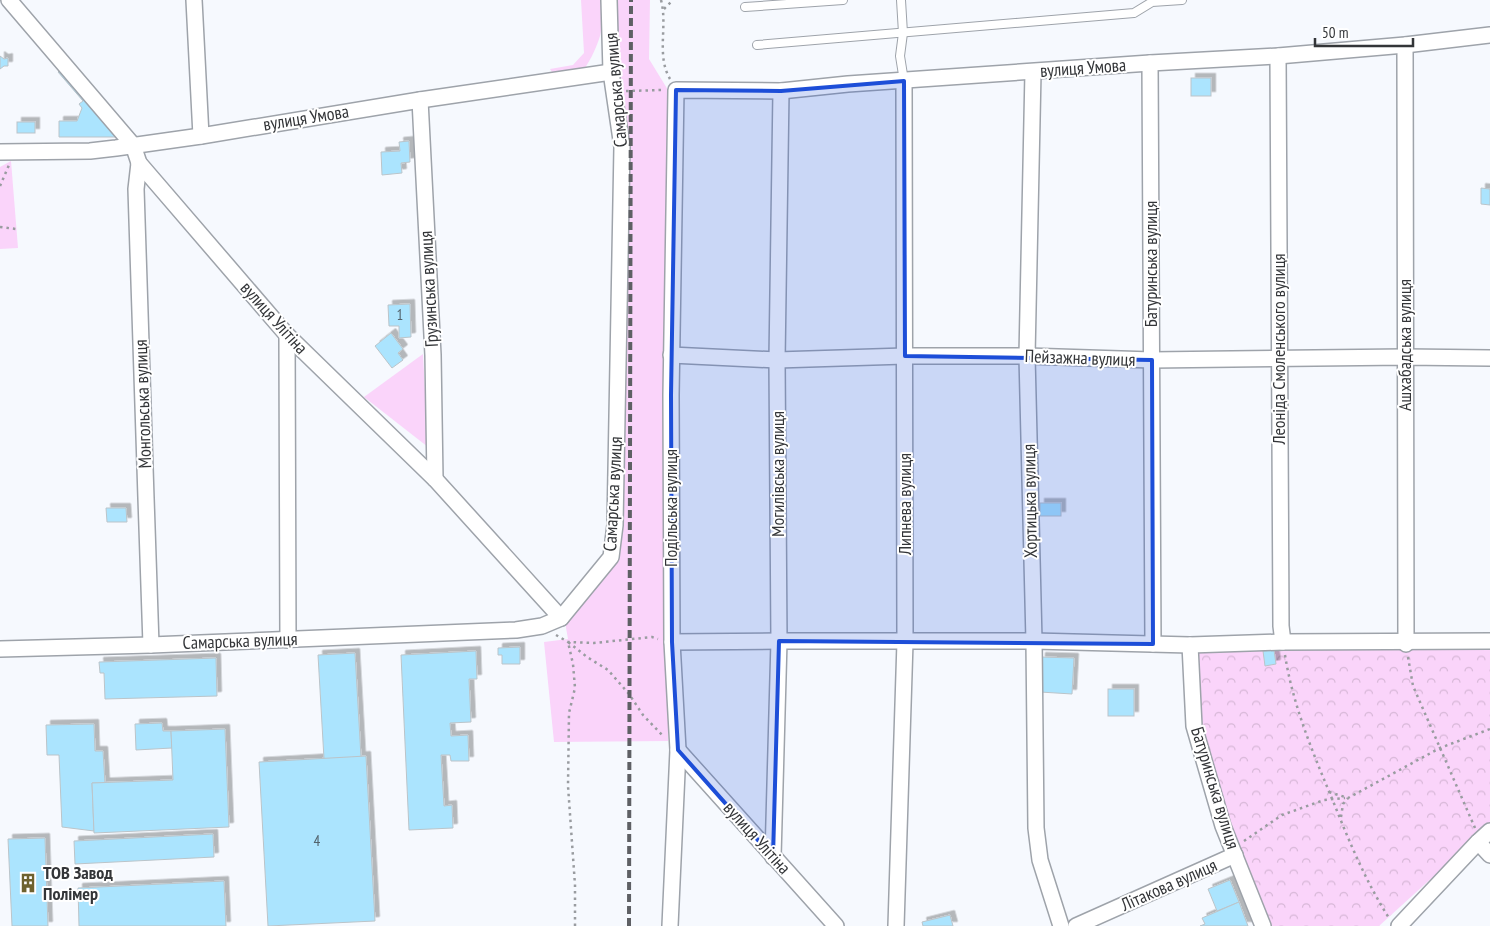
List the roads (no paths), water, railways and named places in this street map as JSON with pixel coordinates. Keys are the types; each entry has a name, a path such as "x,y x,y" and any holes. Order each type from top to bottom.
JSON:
{"street":[{"name":"вулиця Улітіна","path":"9,0 133,145 139,163 287,334 435,479 561,618"},
{"path":"194,0 201,136"},
{"name":"Самарська вулиця","path":"0,649 288,640 516,630 542,626 561,618 611,557 615,525 622,147 611,72 609,0"},
{"name":"вулиця Умова","path":"676,90 781,91 848,84 1278,56 1490,35"},
{"name":"Ашхабадська вулиця","path":"1404,45 1406,643"},
{"name":"Леоніда Смоленського вулиця","path":"1278,56 1280,626 1283,642"},
{"name":"Батуринська вулиця","path":"1150,63 1153,644"},
{"name":"вулиця Умова","path":"0,152 90,150 133,145 611,72"},
{"name":"Хортицька вулиця","path":"1033,72 1027,356 1034,641 1036,828 1040,860 1061,926"},
{"name":"Липнева вулиця","path":"896,926 905,642 904,81"},
{"name":"Подільська вулиця","path":"670,926 678,750 672,642 671,355 676,90"},
{"name":"Могилівська вулиця","path":"773,857 778,641 778,360 781,91"},
{"name":"Грузинська вулиця","path":"420,100 433,355 435,479"},
{"name":"Монгольська вулиця","path":"139,163 136,189 152,645"},
{"path":"287,334 288,640"},
{"name":"Пейзажна вулиця","path":"671,355 778,360 905,356 1027,356 1152,360 1405,357 1490,358"},
{"path":"672,642 1034,641 1190,645 1283,642 1406,643 1490,641"},
{"name":"Батуринська вулиця","path":"1190,645 1194,726 1223,826 1263,926"},
{"name":"вулиця Улітіна","path":"678,750 836,926"},
{"path":"1394,923 1490,831"},
{"path":"1478,842 1490,855"},
{"name":"Літакова вулиця","path":"1076,926 1234,852"}],"lane":[{"path":"745,7 843,0"},
{"path":"901,0 903,33 900,56 904,81"},
{"path":"757,45 1134,13 1152,2 1182,0"}],"railway":[{"path":"629,926 631,0"}],"place":[{"name":"ТОВ Завод Полімер","path":"28,883"}]}
